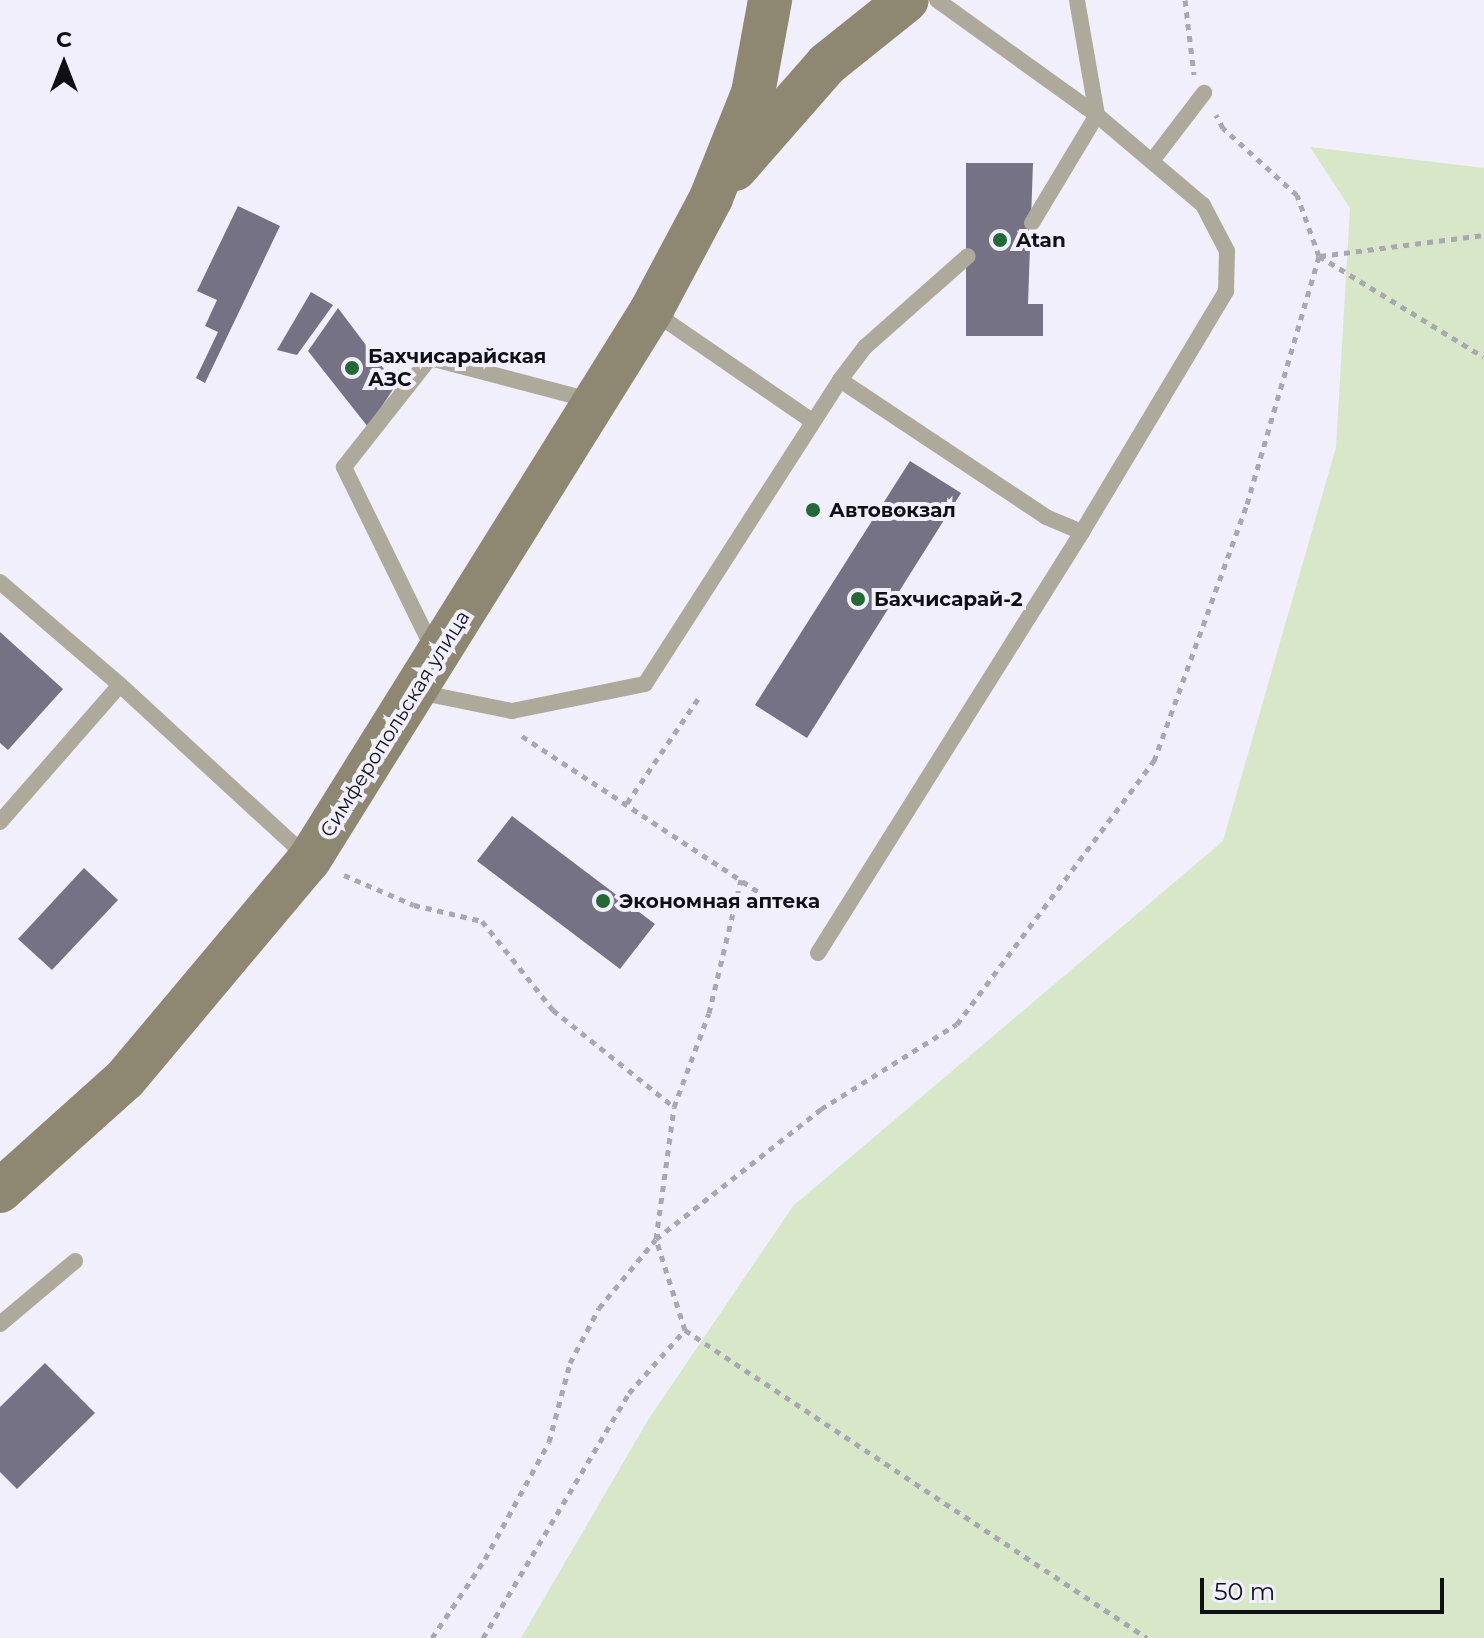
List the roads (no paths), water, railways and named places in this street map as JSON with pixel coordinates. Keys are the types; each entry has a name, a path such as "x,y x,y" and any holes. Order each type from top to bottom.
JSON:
{"main road":[{"name":"Симферопольская улица","path":"0,1191 125,1079 309,860 651,311 711,198 753,93 770,0"},
{"name":"Симферопольская улица","path":"711,198 827,64 907,0"}],"lane":[{"path":"818,953 1082,532 1226,291 1227,251 1203,205 1097,115 937,0"},
{"path":"1032,223 1097,115 1077,0"},
{"path":"1152,161 1204,93"},
{"path":"595,402 430,358 344,467 427,675 512,711 645,684 840,380 865,347 968,256"},
{"path":"651,311 812,421"},
{"path":"840,380 1046,517 1082,532"},
{"path":"0,582 120,685 309,860"},
{"path":"0,822 120,685"},
{"path":"0,1324 75,1261"}],"place":[{"name":"Atan","path":"1000,240"},
{"name":"Бахчисарайская АЗС","path":"352,368"},
{"name":"Автовокзал","path":"813,510"},
{"name":"Бахчисарай-2","path":"858,599"},
{"name":"Экономная аптека","path":"603,901"}]}
